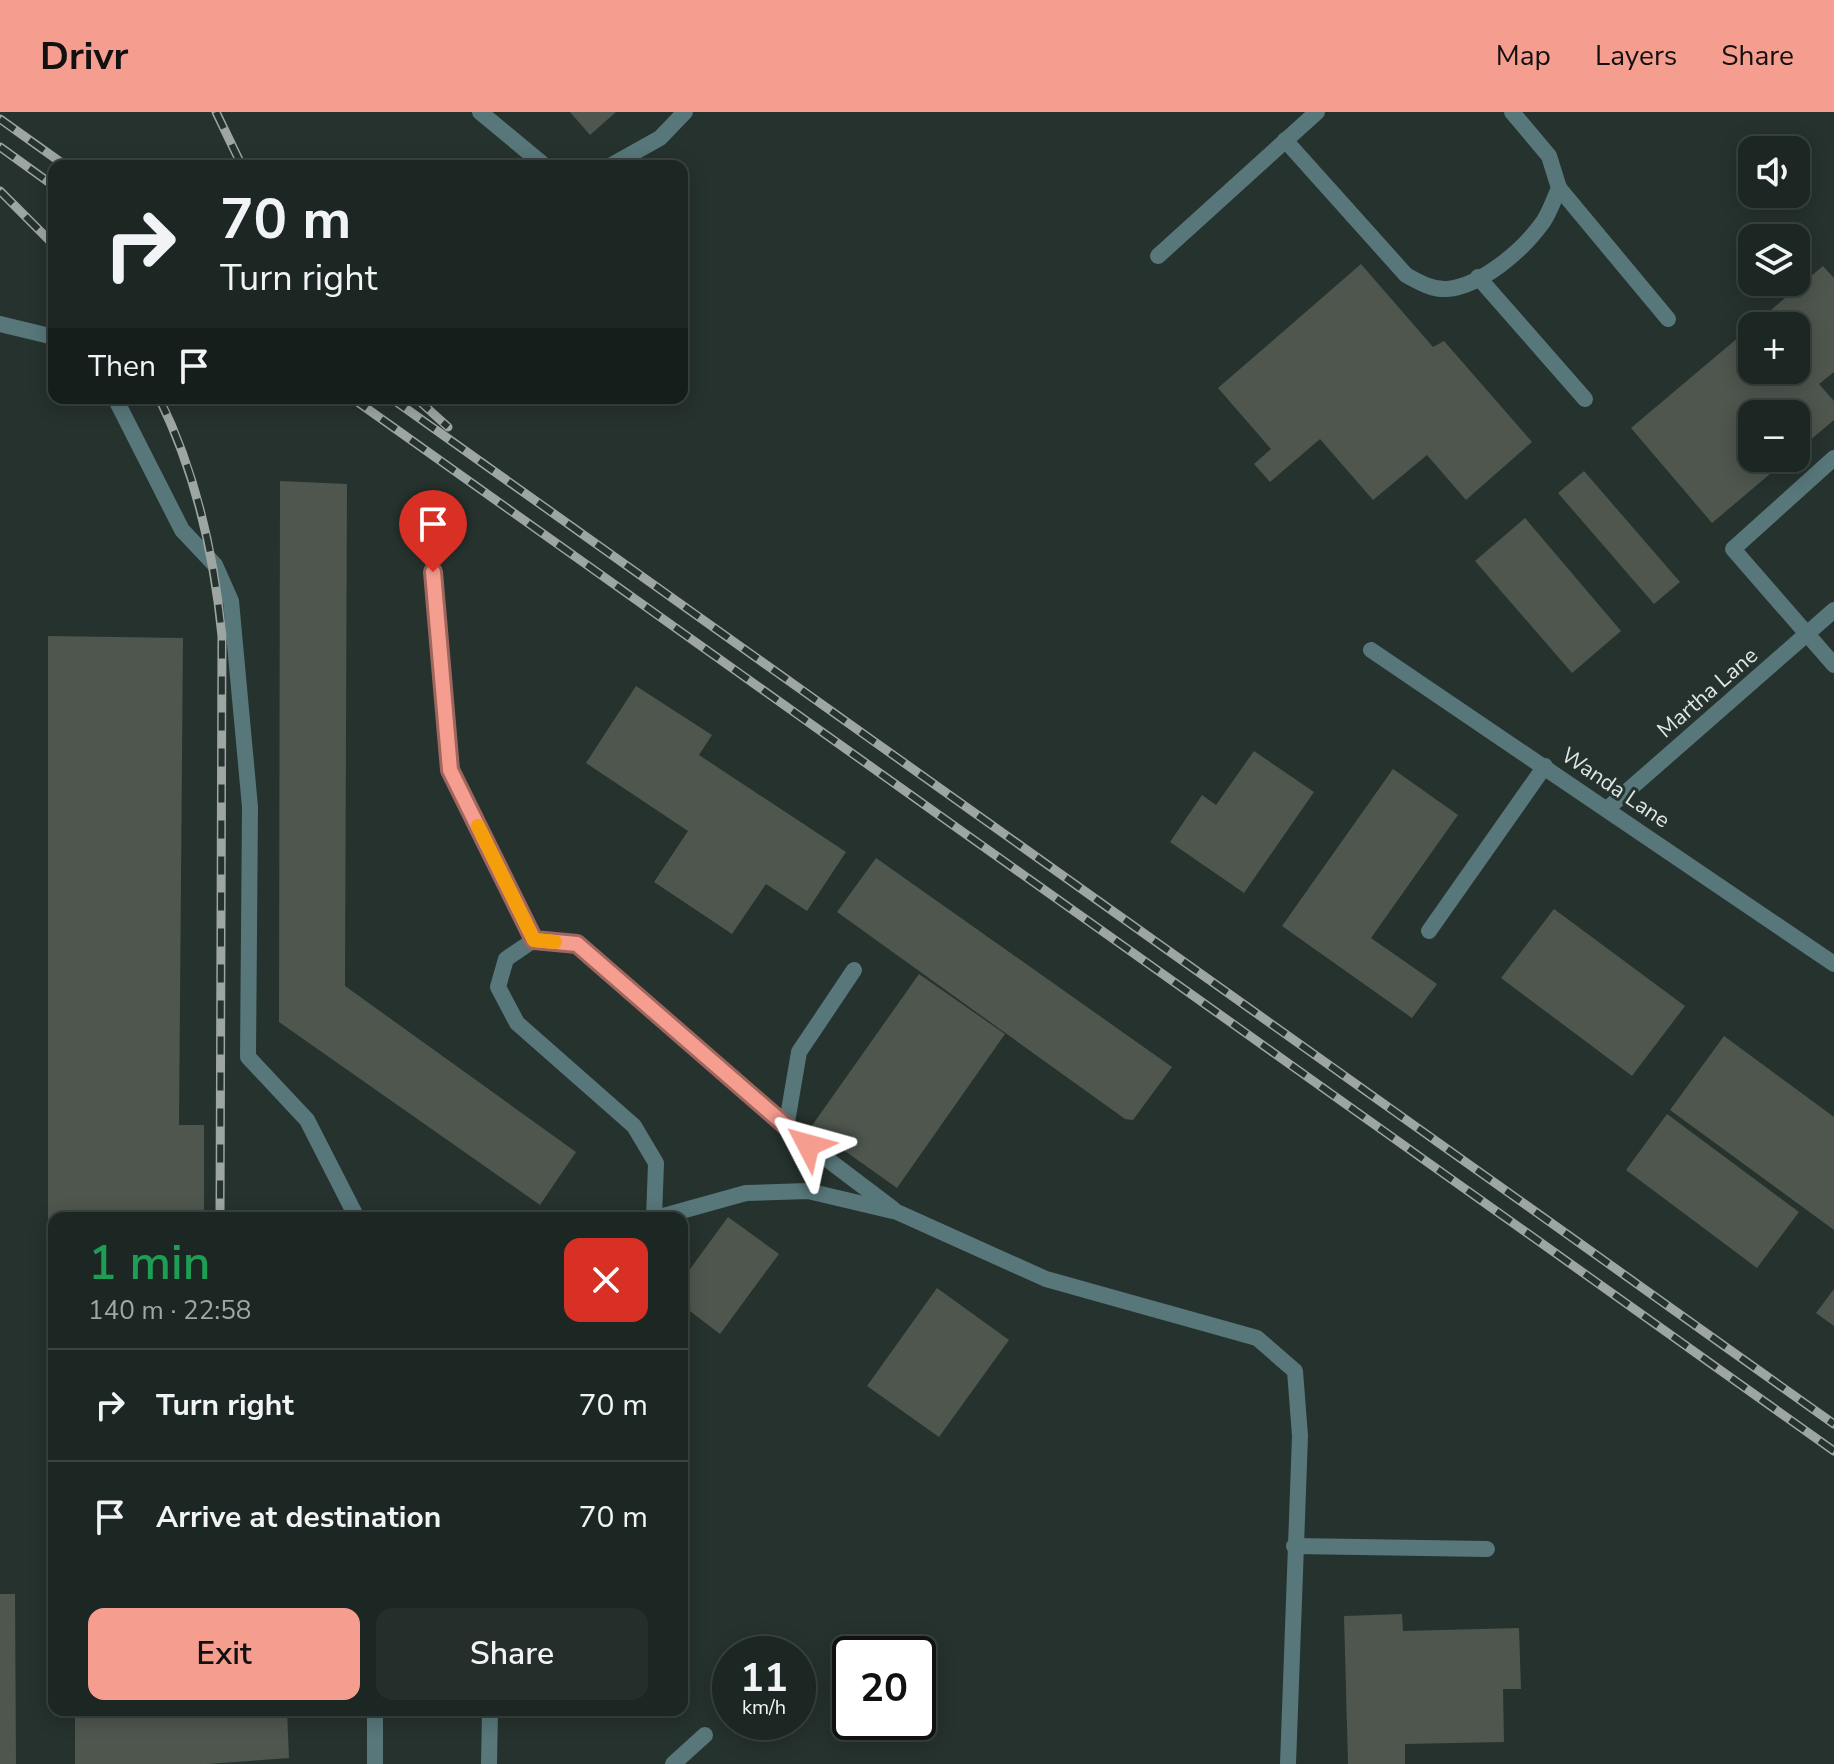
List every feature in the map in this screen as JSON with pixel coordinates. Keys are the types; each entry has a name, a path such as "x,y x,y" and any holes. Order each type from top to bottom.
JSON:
{"street":[{"path":"480,112 538,160"},
{"path":"621,160 660,138 685,112"},
{"path":"1158,256 1317,112"},
{"path":"1512,112 1549,156 1559,188 1668,319"},
{"path":"1285,140 1406,275 1424,285 1446,289 1478,277 1527,240 1544,221 1559,188"},
{"path":"1478,277 1585,399"},
{"path":"0,324 48,336"},
{"path":"118,404 182,530 215,565 231,601 250,807 248,1057 307,1120 354,1212"},
{"path":"1834,458 1733,549 1834,665"},
{"path":"433,572 450,770 534,940"},
{"name":"Martha Lane","path":"1608,808 1834,610"},
{"name":"Wanda Lane","path":"1371,650 1834,964"},
{"path":"1429,931 1545,766"},
{"path":"655,1212 656,1163 634,1126 517,1023 498,987 506,959 534,940 577,944 786,1128 897,1212"},
{"path":"786,1128 799,1052 854,970"},
{"path":"677,1212 746,1193 808,1191 897,1212 1046,1279 1257,1338 1295,1371 1300,1436 1288,1764"},
{"path":"1294,1546 1487,1549"},
{"path":"375,1716 375,1764"},
{"path":"489,1764 490,1716"},
{"path":"673,1764 705,1735"}],"building":[{"path":"570,112 616,112 590,135"},
{"path":"1361,264 1433,347 1444,341 1532,442 1466,500 1427,455 1373,500 1320,439 1270,482 1254,464 1271,449 1218,388"},
{"path":"1823,266 1834,278 1834,372 1819,384 1834,401 1834,420 1810,440 1810,400 1738,400 1738,472 1772,472 1712,523 1631,428 1738,338 1738,384 1810,384 1810,312 1768,312 1787,296 1810,296 1810,277"},
{"path":"1584,471 1680,582 1654,604 1558,493"},
{"path":"280,481 347,484 345,986 576,1152 540,1205 279,1022"},
{"path":"1525,518 1621,631 1572,673 1475,561"},
{"path":"48,636 183,638 179,1125 204,1125 204,1212 48,1212"},
{"path":"636,686 712,735 699,755 846,852 807,911 766,884 732,934 654,882 688,831 586,763"},
{"path":"1254,751 1314,792 1244,893 1170,842 1202,795 1216,805"},
{"path":"1393,769 1458,815 1371,938 1437,984 1412,1018 1282,926"},
{"path":"876,858 1172,1067 1133,1120 1125,1119 837,912"},
{"path":"1554,909 1685,1006 1632,1076 1501,978"},
{"path":"919,974 1005,1034 897,1188 811,1127"},
{"path":"1724,1036 1834,1117 1834,1230 1670,1110"},
{"path":"1667,1114 1799,1212 1757,1268 1626,1170"},
{"path":"728,1217 779,1254 720,1334 688,1310 688,1272"},
{"path":"937,1288 1009,1340 939,1437 867,1386"},
{"path":"1834,1289 1834,1326 1816,1313"},
{"path":"0,1594 15,1594 16,1764 0,1764"},
{"path":"1402,1614 1403,1631 1519,1628 1521,1689 1503,1689 1504,1742 1405,1744 1405,1764 1348,1764 1344,1616"},
{"path":"75,1716 287,1716 289,1758 207,1764 75,1764"}],"railway":[{"path":"216,112 239,160"},
{"path":"0,119 58,160"},
{"path":"0,147 48,182"},
{"path":"0,191 48,239"},
{"path":"162,404 183,455 201,514 214,575 222,636 220,1212"},
{"path":"360,404 1834,1451"},
{"path":"399,404 1834,1424"},
{"path":"423,404 448,427"}],"slow traffic":[{"path":"478,826 534,940 555,942"}],"route":[{"path":"433,572 450,770 534,940 577,944 808,1145"}]}
